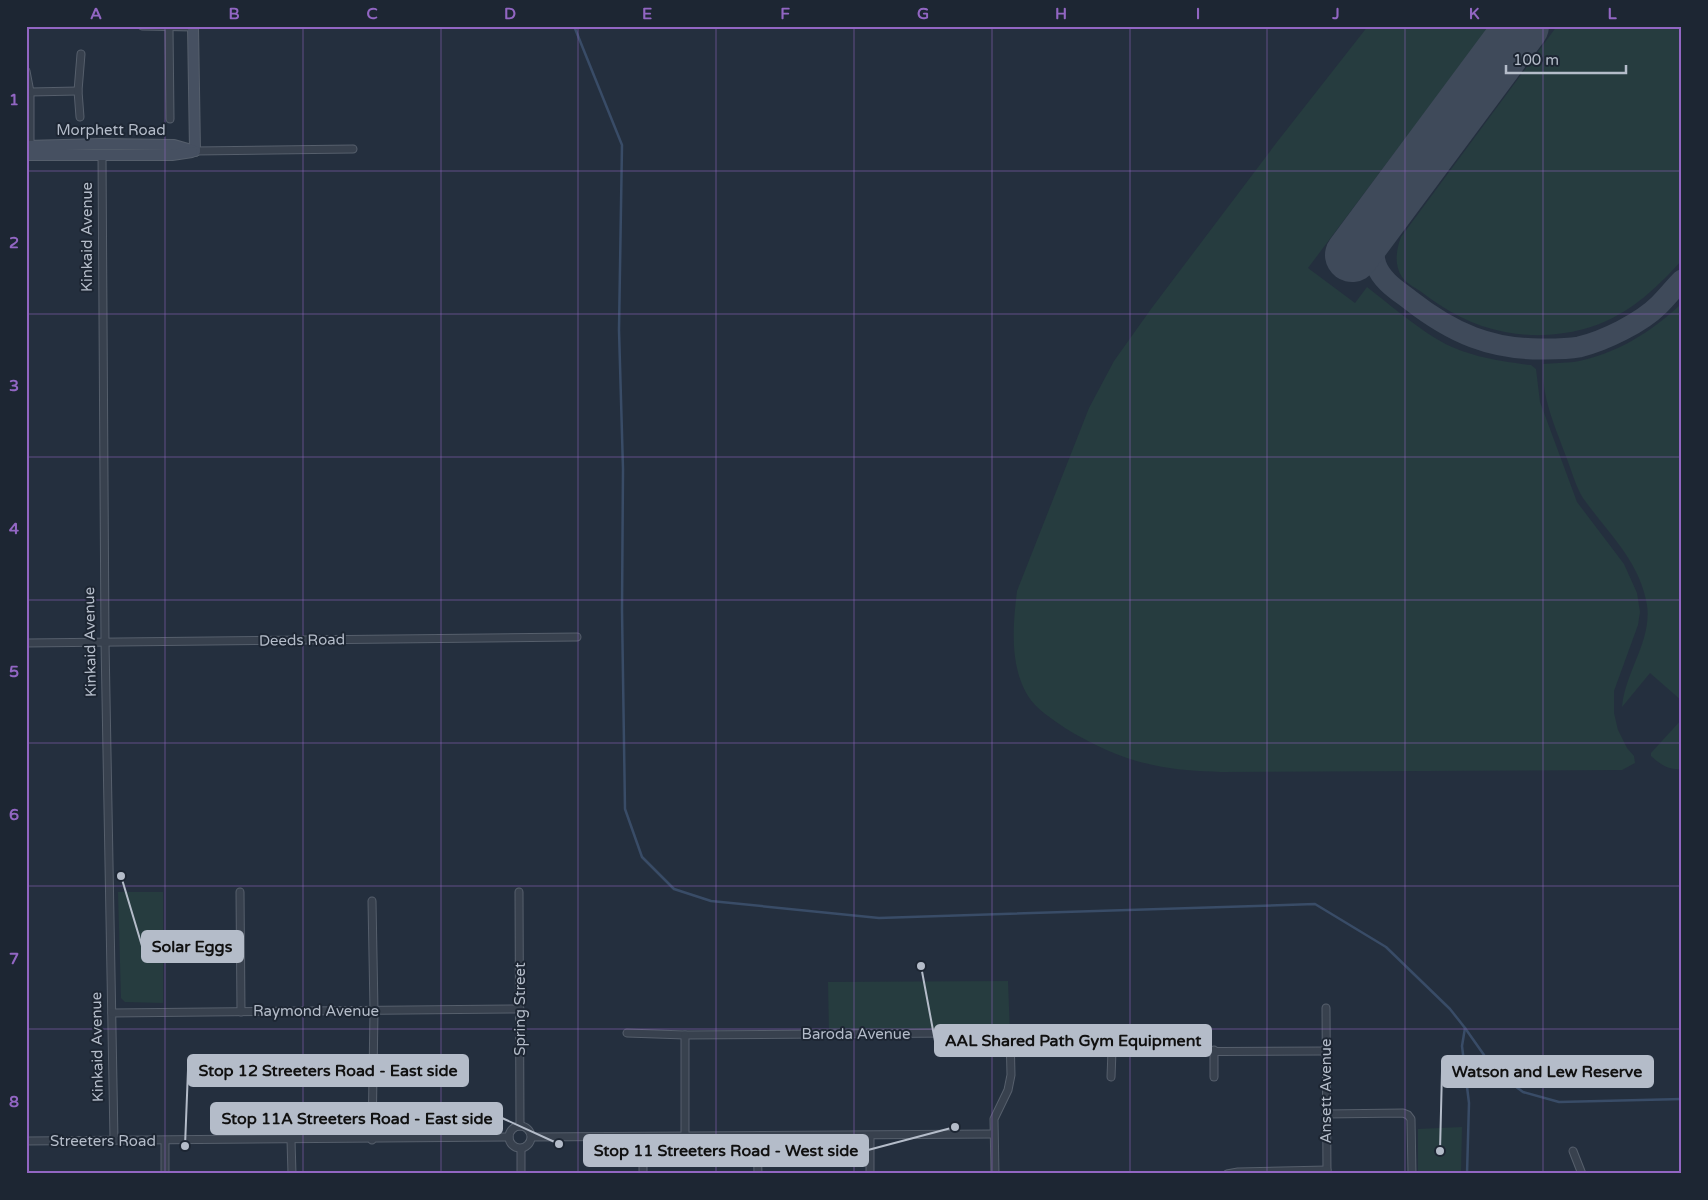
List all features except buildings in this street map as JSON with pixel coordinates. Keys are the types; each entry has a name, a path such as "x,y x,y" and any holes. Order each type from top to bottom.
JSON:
{"street":[{"path":"142,26 193,27 195,151"},
{"path":"169,28 170,119"},
{"path":"80,54 78,91 80,117"},
{"path":"26,71 30,92 27,149"},
{"path":"30,92 78,91"},
{"name":"Morphett Road","path":"27,149 102,144 174,145 195,151"},
{"name":"Kinkaid Avenue","path":"102,144 105,642 114,1140"},
{"name":"Morphett Road","path":"27,149 102,155 172,155 195,151 354,149"},
{"name":"Deeds Road","path":"26,643 577,637"},
{"path":"240,892 241,1012"},
{"name":"Spring Street","path":"519,892 520,1126"},
{"path":"372,901 374,1011 372,1140"},
{"name":"Ansett Avenue","path":"1326,1008 1327,1172"},
{"name":"Raymond Avenue","path":"112,1012 520,1009"},
{"name":"Baroda Avenue","path":"627,1033 685,1035 1070,1032 1112,1051 1326,1051"},
{"path":"995,1174 994,1119 1008,1090 1011,1075 1010,1033"},
{"path":"685,1035 685,1137"},
{"path":"1214,1050 1214,1077"},
{"path":"1111,1077 1112,1051"},
{"path":"1326,1114 1403,1113 1408,1115 1411,1119 1412,1174"},
{"path":"520,1126 529,1130 532,1137 529,1144 521,1149 514,1147 510,1143 509,1137 512,1130 520,1126"},
{"path":"532,1137 993,1134"},
{"path":"758,1136 758,1174"},
{"path":"870,1136 870,1174"},
{"name":"Streeters Road","path":"26,1141 372,1140 509,1137"},
{"path":"643,1137 643,1174"},
{"path":"291,1140 292,1174"},
{"path":"165,1141 165,1174"},
{"path":"521,1149 521,1174"},
{"path":"1573,1151 1582,1174"},
{"path":"1228,1174 1238,1172 1327,1172"}],"green space":[{"path":"1368,26 1490,26 1308,268 1355,303 1367,287 1417,326 1446,344 1482,357 1531,365 1536,369 1540,402 1577,502 1624,564 1637,593 1640,612 1638,625 1614,691 1614,713 1618,730 1627,748 1634,756 1635,763 1622,770 1221,772 1170,768 1118,755 1075,734 1055,721 1031,701 1022,684 1015,658 1014,644 1014,617 1017,591 1089,408 1114,361 1151,309 1277,142"},
{"path":"1557,26 1682,26 1682,260 1649,293 1626,311 1613,318 1574,331 1535,335 1515,334 1482,326 1460,317 1410,285 1399,272 1397,252 1401,237"},
{"path":"1682,303 1682,701 1650,673 1622,707 1628,681 1646,631 1647,605 1643,589 1630,561 1578,489 1550,413 1544,389 1543,364 1589,359 1619,348 1659,323"},
{"path":"1682,719 1682,769 1673,769 1658,762 1651,756 1651,753"},
{"path":"118,892 163,892 163,1003 125,1002 121,998"},
{"path":"1008,981 1010,1033 829,1034 828,982"},
{"path":"1462,1127 1461,1174 1418,1174 1418,1129"}],"waterway":[{"path":"574,26 622,145 619,330 623,469 622,610 625,809 642,857 674,889 711,901 879,918 1315,904 1386,947 1450,1009 1496,1072 1523,1092 1559,1102 1682,1099"},
{"path":"1465,1028 1462,1046 1469,1103 1467,1174"}],"taxiway":[{"path":"1380,217 1375,235 1374,253 1376,265 1386,280 1395,289 1441,322 1490,343 1525,349 1566,349 1579,347 1600,340 1632,325 1651,312 1682,280"}],"runway":[{"path":"1352,255 1522,26"}],"place":[{"name":"Solar Eggs","path":"121,876"},
{"name":"AAL Shared Path Gym Equipment","path":"921,966"},
{"name":"Stop 11 Streeters Road - West side","path":"955,1127"},
{"name":"Stop 11A Streeters Road - East side","path":"559,1144"},
{"name":"Stop 12 Streeters Road - East side","path":"185,1146"},
{"name":"Watson and Lew Reserve","path":"1440,1151"}]}
